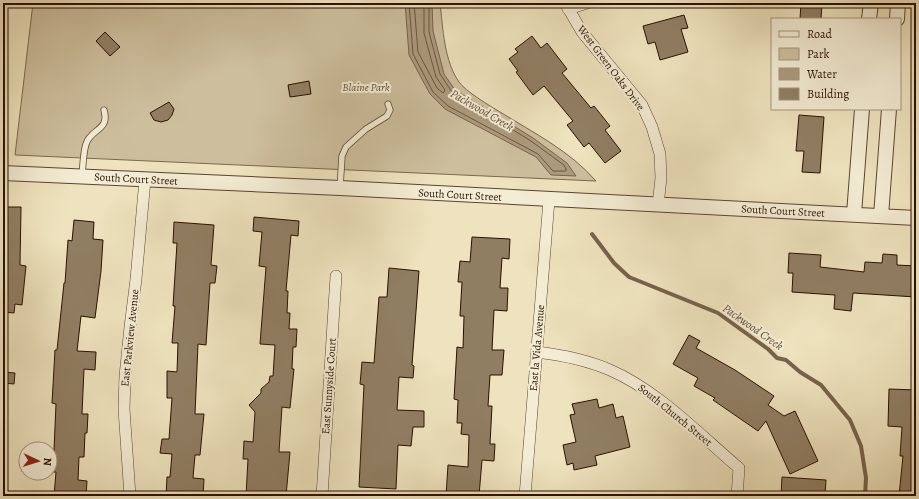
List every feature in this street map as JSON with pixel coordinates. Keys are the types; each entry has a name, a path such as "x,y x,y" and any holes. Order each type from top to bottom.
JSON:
{"street":[{"path":"567,6 587,3"},
{"path":"869,18 871,3"},
{"path":"897,18 898,3"},
{"name":"West Green Oaks Drive","path":"567,6 582,32 642,105 650,122 660,154 661,178 658,205"},
{"path":"854,214 862,110"},
{"path":"881,216 889,110"},
{"name":"South Court Street","path":"3,173 340,188 916,218"},
{"name":"East Parkview Avenue","path":"130,496 125,415 125,376 137,272 145,180"},
{"name":"East la Vida Avenue","path":"524,496 549,200"},
{"name":"East Sunnyside Court","path":"322,496 336,276"},
{"name":"South Church Street","path":"536,352 557,354 610,370 634,382 665,404 739,468 736,496"}],"lane":[{"path":"340,188 342,156 346,147 366,129 387,116 390,110 388,104"},
{"path":"82,177 86,143 90,137 103,126 106,117 104,110"}],"green space":[{"name":"Blaine Park","path":"33,3 440,3 447,54 454,74 462,86 484,102 563,152 586,170 596,181 15,155"}],"water":[{"path":"405,3 432,3 433,31 444,74 455,90 533,138 567,163 576,176 551,175 536,157 445,109 430,94 409,55"}],"building":[{"path":"801,3 822,3 821,18 800,18"},
{"path":"684,15 688,28 681,29 688,52 660,60 655,42 648,44 643,26"},
{"path":"105,32 120,47 110,56 96,41"},
{"path":"532,36 541,48 547,43 567,69 562,73 591,108 594,106 610,126 605,130 621,151 605,163 589,143 584,147 567,125 573,121 544,86 533,95 516,72 518,71 509,59 518,52 515,49"},
{"path":"309,81 311,94 290,97 288,85"},
{"path":"169,102 174,109 168,120 161,122 154,120 150,113"},
{"path":"799,115 824,117 820,173 802,172 804,151 796,151"},
{"path":"3,207 21,207 20,265 26,266 22,305 15,304 14,313 3,312"},
{"path":"254,217 299,221 298,236 291,235 286,291 288,291 287,313 290,313 289,329 297,329 296,347 293,347 292,369 294,369 290,408 282,407 279,452 290,452 286,496 246,496 248,459 243,459 244,441 253,442 255,412 249,405 261,393 261,389 269,382 270,376 273,376 275,345 260,344 266,267 259,266 262,232 253,231"},
{"path":"74,220 94,222 93,239 103,240 95,318 81,316 77,351 96,352 95,370 84,369 82,414 88,414 87,433 85,433 84,457 79,457 78,480 87,481 86,496 54,496 55,481 58,481 58,441 54,441 56,404 52,403 55,350 57,350 65,283 68,240 72,241"},
{"path":"174,222 214,225 211,265 217,266 215,283 210,283 206,345 198,344 195,414 204,414 200,455 195,455 193,478 204,479 203,496 166,496 167,477 170,477 172,454 160,453 162,439 169,439 172,398 167,398 167,371 177,372 178,343 172,343 177,243 173,243"},
{"path":"472,237 510,239 509,259 502,258 500,288 508,288 507,311 494,310 492,350 504,350 502,375 490,375 488,406 492,406 490,444 495,444 494,461 482,460 479,496 446,496 448,465 468,467 469,435 461,434 462,423 457,423 458,400 454,399 457,347 463,348 464,316 460,316 462,282 458,282 460,261 470,262"},
{"path":"789,253 821,255 820,267 864,272 865,262 882,263 883,254 897,255 897,265 916,266 916,297 853,293 851,311 834,309 835,295 792,292 793,273 788,273"},
{"path":"389,268 419,271 412,365 414,366 413,378 399,377 397,410 424,411 424,427 413,427 411,446 398,445 396,489 359,487 364,385 360,384 362,362 374,363 379,297 387,297"},
{"path":"689,335 700,341 696,348 735,370 774,396 768,405 784,416 795,411 818,461 790,474 766,421 758,431 713,400 715,398 694,386 698,378 673,364"},
{"path":"3,372 15,373 14,384 3,383"},
{"path":"889,389 916,390 916,496 899,496 903,456 900,456 902,427 888,426"},
{"path":"597,399 599,408 613,404 616,418 623,416 630,447 595,456 597,465 574,470 573,463 567,465 563,445 576,442 570,415 575,414 572,404"},
{"path":"782,477 826,480 825,494 814,493 814,496 781,496"}],"waterway":[{"name":"Packwood Creek","path":"592,234 614,263 629,277 718,313 768,349 777,358 786,360 800,372 821,385 850,420 861,446 866,478 865,496"}]}
